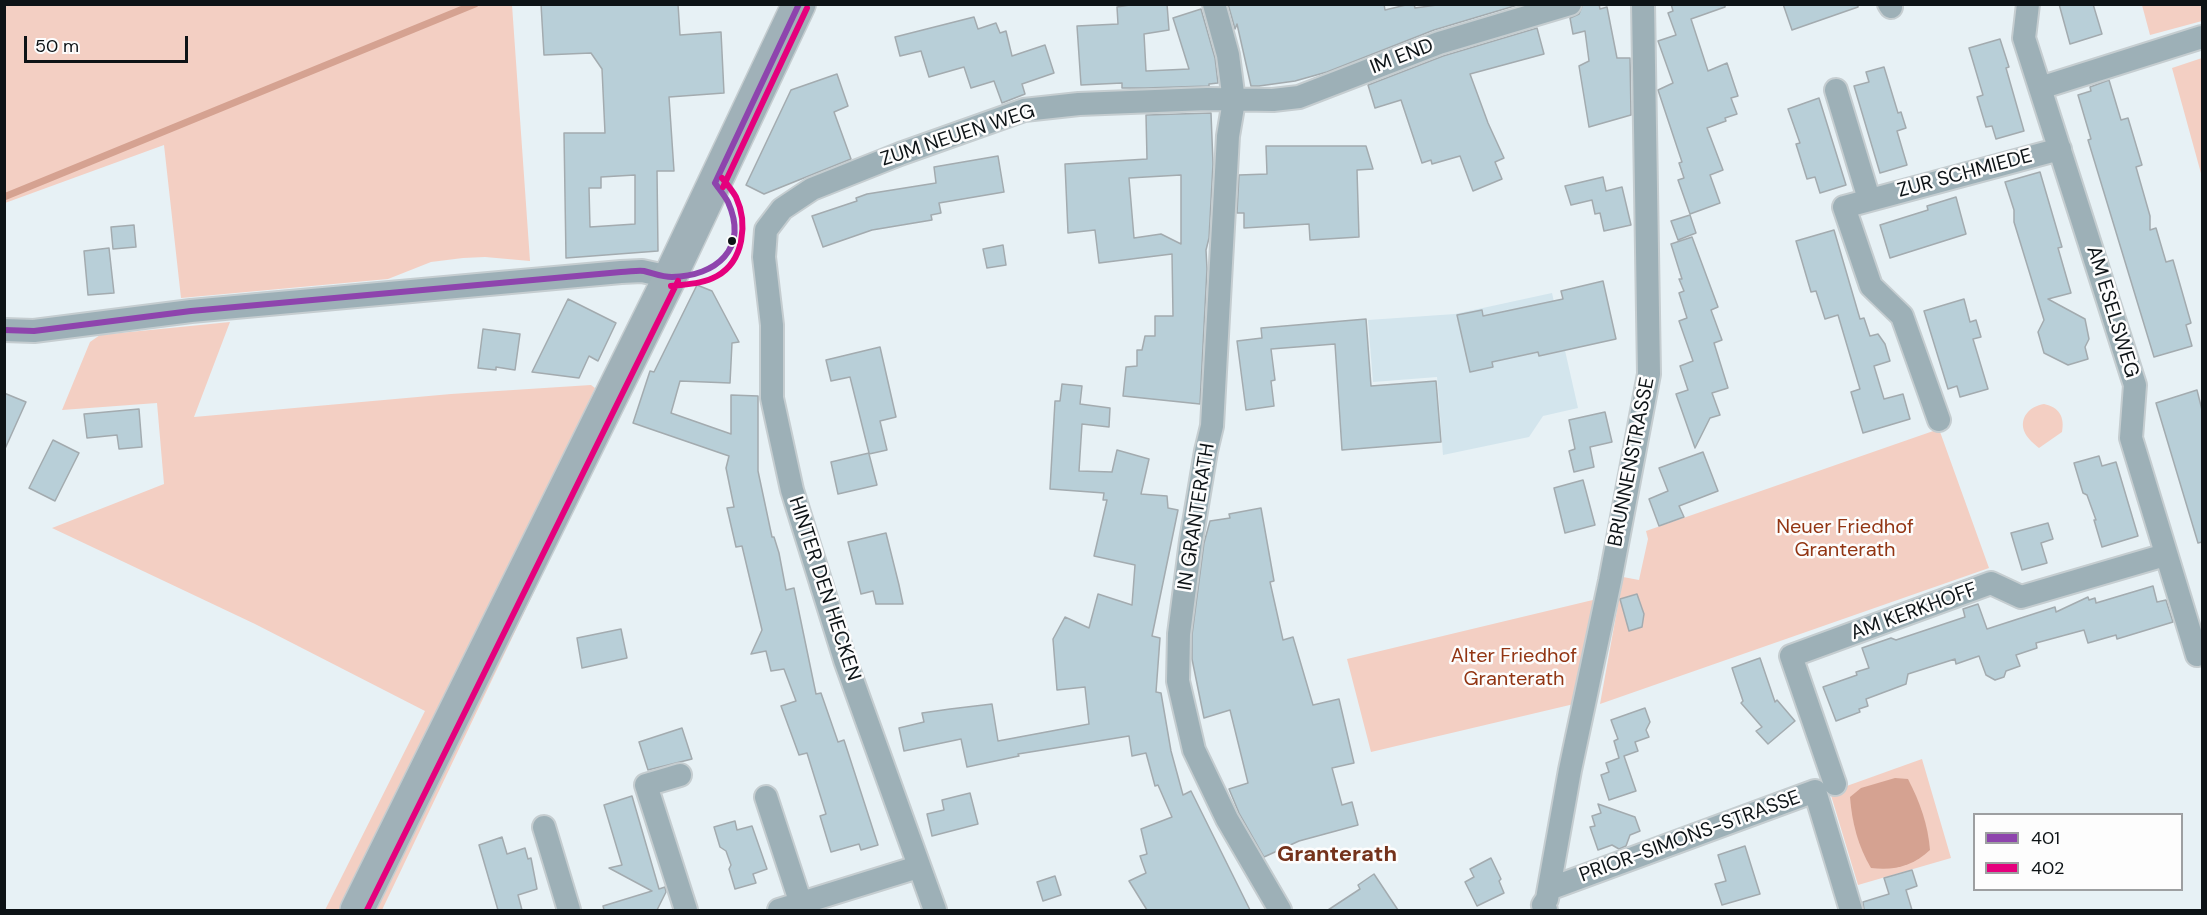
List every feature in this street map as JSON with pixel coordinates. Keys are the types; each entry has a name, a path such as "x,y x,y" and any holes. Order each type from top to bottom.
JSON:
{"main road":[{"path":"357,910 670,277 799,4"}],"street":[{"name":"IN GRANTERATH","path":"1214,4 1228,55 1234,101 1228,136 1212,426 1191,541 1179,634 1178,681 1194,750 1227,819 1280,910"},
{"name":"IM END","path":"1234,101 1299,97 1439,43 1570,4"},
{"name":"BRUNNENSTRASSE","path":"1542,904 1610,581 1649,374 1644,4"},
{"name":"AM ESELSWEG","path":"2028,4 2024,38 2135,385 2131,438 2197,655"},
{"path":"2040,88 2202,37"},
{"path":"1836,90 1869,200"},
{"name":"ZUM NEUEN WEG","path":"764,256 766,230 782,208 812,189 900,154 1024,110 1079,104 1196,99 1234,101"},
{"name":"ZUR SCHMIEDE","path":"1939,420 1902,316 1871,286 1844,207 2060,149"},
{"name":"HINTER DEN HECKEN","path":"764,256 772,325 772,398 792,490 846,660 935,910"},
{"path":"4,330 34,331 202,310 621,272 642,271 670,277"},
{"name":"AM KERKHOFF","path":"1835,784 1791,656 1991,583 2021,597 2165,555"},
{"path":"680,775 646,785 686,910"},
{"name":"PRIOR-SIMONS-STRASSE","path":"1542,904 1815,791 1851,910"},
{"path":"766,797 802,907"},
{"path":"544,827 569,910"},
{"path":"779,910 802,907 918,867"}],"shaded area":[{"path":"1552,293 1578,408 1543,416 1529,437 1443,455 1437,377 1373,382 1368,320 1455,314"},
{"path":"1895,778 1908,779 1920,805 1930,850 1910,864 1888,869 1871,868 1856,834 1850,797 1861,788"}],"green space":[{"path":"4,5 512,5 530,261 485,257 463,258 431,262 388,279 181,298 164,145 5,203"},
{"path":"2142,5 2202,5 2202,21 2150,35"},
{"path":"2202,58 2202,177 2172,68"},
{"path":"230,322 194,417 451,394 591,385 595,388 528,538 343,910 325,910 425,711 255,624 52,528 164,484 157,403 62,410 90,342 100,335"},
{"path":"2044,404 2060,413 2063,427 2062,432 2039,448 2026,435 2023,422 2030,410"},
{"name":"Neuer Friedhof Granterath","path":"1939,429 1989,568 1600,704 1623,577 1639,580 1648,539 1646,531"},
{"path":"587,481 382,910 375,910"},
{"name":"Alter Friedhof Granterath","path":"1597,599 1574,704 1371,752 1347,659"},
{"path":"1922,759 1951,858 1858,885 1830,792"}],"building":[{"path":"541,4 678,4 680,35 721,32 724,93 669,97 674,171 657,171 658,251 566,258 564,133 605,133 602,69 591,53 544,55","holes":["635,175 635,224 590,227 589,188 601,188 601,177"]},
{"path":"1136,4 1167,4 1169,30 1144,34 1146,71 1189,69 1173,18 1201,9 1215,58 1218,83 1209,84 1209,86 1145,88 1122,88 1122,83 1081,85 1077,26 1118,24 1117,7"},
{"path":"1228,4 1384,4 1385,10 1410,4 1414,4 1415,8 1444,4 1521,4 1434,30 1327,72 1295,81 1251,86 1237,24 1235,29"},
{"path":"1583,4 1599,4 1600,9 1607,7 1617,58 1630,58 1631,115 1589,127 1579,66 1589,61 1585,31 1573,34 1570,18 1579,14"},
{"path":"1671,4 1725,4 1725,7 1691,19 1708,71 1727,63 1738,96 1731,98 1737,114 1707,128 1723,170 1710,175 1720,203 1690,214 1678,180 1684,178 1679,163 1682,162 1658,90 1673,83 1658,41 1676,35 1668,13 1673,11"},
{"path":"1783,4 1858,4 1858,7 1792,30"},
{"path":"2059,4 2093,4 2102,34 2070,44"},
{"path":"974,17 978,29 996,23 1000,33 1006,31 1012,56 1045,45 1054,73 1022,84 1025,94 1002,103 994,81 971,88 964,67 929,77 921,51 900,56 895,37"},
{"path":"1537,28 1544,54 1470,74 1504,158 1495,162 1502,179 1473,191 1460,156 1432,164 1431,160 1422,163 1401,100 1375,108 1368,85 1443,56"},
{"path":"2000,39 2024,131 1996,139 1992,126 1986,127 1977,97 1983,95 1969,48"},
{"path":"1884,67 1898,113 1901,112 1906,128 1897,131 1907,165 1880,173 1854,86 1869,82 1866,72"},
{"path":"837,74 848,106 834,112 851,159 764,194 746,185 791,90"},
{"path":"2109,80 2121,120 2128,118 2142,165 2136,167 2150,216 2150,230 2156,228 2166,262 2173,260 2191,323 2186,325 2192,346 2154,357 2088,140 2091,139 2078,95 2091,91 2090,87"},
{"path":"1819,98 1846,185 1820,193 1815,177 1807,179 1796,144 1800,143 1788,109"},
{"path":"1211,113 1213,164 1209,238 1206,250 1200,404 1123,396 1126,367 1137,366 1137,350 1142,350 1145,336 1155,336 1155,316 1173,316 1172,254 1099,263 1095,230 1068,233 1065,164 1147,159 1146,115","holes":["1181,175 1181,244 1161,234 1134,238 1129,178"]},
{"path":"1266,146 1366,146 1373,169 1357,170 1359,237 1310,240 1309,224 1244,228 1244,213 1237,213 1239,175 1267,174"},
{"path":"998,156 1004,192 939,203 941,213 931,215 932,220 872,230 823,247 812,216 857,201 856,198 867,194 936,183 934,167"},
{"path":"2040,172 2062,247 2058,248 2071,293 2048,299 2085,319 2089,339 2085,347 2088,359 2068,365 2044,353 2038,332 2044,320 2014,222 2014,210 2005,182"},
{"path":"1603,177 1606,191 1622,187 1631,225 1604,231 1600,213 1595,214 1592,200 1571,205 1565,186"},
{"path":"1956,197 1966,234 1890,258 1880,225 1928,210 1927,206"},
{"path":"1690,215 1696,233 1678,240 1671,221"},
{"path":"134,225 136,247 113,249 111,227"},
{"path":"1834,230 1860,319 1864,318 1870,336 1878,334 1885,344 1890,361 1874,366 1884,399 1903,394 1910,419 1863,433 1851,392 1860,389 1838,315 1825,319 1816,291 1811,292 1796,241"},
{"path":"1692,237 1718,307 1711,310 1722,340 1714,343 1728,388 1712,393 1720,415 1710,418 1695,448 1676,394 1688,390 1680,366 1693,361 1679,321 1687,318 1679,293 1684,291 1679,279 1682,279 1671,244"},
{"path":"1003,245 1006,265 987,268 983,249"},
{"path":"109,248 114,293 88,295 84,251"},
{"path":"1603,281 1616,339 1539,356 1538,352 1492,362 1493,367 1470,372 1457,315 1482,310 1483,316 1563,299 1561,291"},
{"path":"697,285 712,291 739,342 732,343 730,383 680,381 671,413 731,434 731,395 758,396 758,471 786,590 794,588 816,694 821,693 838,742 844,740 878,845 861,850 859,844 831,852 820,816 826,814 807,753 799,755 781,706 796,701 784,669 771,671 766,651 751,654 762,630 742,546 736,547 727,508 734,507 726,468 729,456 633,423 650,371 654,372"},
{"path":"568,299 616,323 598,361 589,356 579,378 532,372"},
{"path":"1964,299 1970,322 1976,320 1981,337 1973,339 1988,389 1960,397 1957,386 1948,389 1924,311"},
{"path":"1366,319 1371,386 1436,381 1441,442 1342,450 1335,344 1271,349 1275,380 1271,381 1274,406 1246,410 1237,341 1262,338 1261,328"},
{"path":"483,329 520,334 515,370 496,367 496,370 478,368"},
{"path":"880,347 896,417 880,421 887,450 869,454 877,485 838,494 831,462 869,453 850,377 831,381 826,360"},
{"path":"1062,384 1082,386 1080,404 1110,408 1109,427 1082,424 1079,471 1112,472 1117,450 1149,459 1141,494 1167,496 1168,508 1178,510 1152,636 1160,638 1156,692 1161,693 1171,751 1183,795 1191,791 1250,910 1147,910 1129,881 1146,873 1140,856 1147,854 1141,829 1172,817 1158,785 1155,786 1146,753 1132,756 1129,736 1018,754 1019,756 967,767 961,739 904,751 899,728 924,722 922,713 992,704 998,741 1089,724 1085,687 1057,690 1053,639 1065,617 1089,628 1098,594 1132,605 1135,565 1094,556 1107,500 1103,500 1104,493 1050,489 1055,401 1060,401"},
{"path":"2197,390 2202,410 2202,542 2198,543 2156,403"},
{"path":"4,393 26,402 4,451"},
{"path":"139,409 142,447 119,449 117,435 87,438 84,414"},
{"path":"1605,412 1612,442 1590,447 1594,467 1574,472 1569,451 1575,449 1569,420"},
{"path":"53,440 79,453 55,501 29,488"},
{"path":"1703,452 1718,491 1679,506 1684,517 1659,526 1649,499 1668,491 1659,468"},
{"path":"2099,456 2102,466 2116,462 2138,536 2102,547 2094,520 2096,520 2087,495 2083,493 2074,463"},
{"path":"1583,480 1595,525 1565,533 1554,488"},
{"path":"1261,508 1274,581 1270,582 1283,640 1293,637 1313,705 1339,699 1354,763 1332,768 1342,805 1352,802 1358,825 1299,841 1264,857 1239,813 1229,789 1248,783 1230,710 1204,718 1192,659 1192,635 1204,543 1210,521 1230,518 1229,514"},
{"path":"2048,523 2053,539 2041,543 2047,563 2022,570 2011,533"},
{"path":"886,533 903,604 876,604 873,591 861,594 848,542"},
{"path":"2153,586 2157,602 2166,600 2173,622 2117,639 2116,635 2088,643 2084,630 2036,643 2037,648 2016,655 2020,666 2006,671 2004,677 1995,680 1986,675 1979,656 1956,664 1955,659 1908,674 1906,684 1866,699 1868,706 1859,709 1860,712 1836,721 1823,687 1857,675 1856,672 1869,668 1862,648 1891,638 1896,640 1965,617 1963,609 1978,604 1987,629 2055,607 2056,612 2088,597 2089,600 2095,598 2096,603"},
{"path":"1637,594 1644,614 1642,627 1629,631 1620,599"},
{"path":"621,629 627,658 582,668 577,638"},
{"path":"1760,658 1775,702 1777,700 1795,721 1768,744 1756,731 1762,727 1741,703 1743,701 1732,668"},
{"path":"1645,708 1650,722 1646,730 1649,737 1635,742 1638,751 1624,756 1636,791 1609,800 1601,775 1609,772 1606,763 1619,758 1614,741 1618,739 1611,720"},
{"path":"682,728 692,759 648,770 639,742"},
{"path":"970,793 978,824 932,836 927,814 944,810 942,800"},
{"path":"632,796 659,889 665,887 666,892 657,910 604,910 603,906 652,891 609,868 622,865 604,805"},
{"path":"1598,804 1635,817 1640,831 1630,835 1626,846 1619,849 1612,845 1598,850 1590,827 1595,826 1592,816 1601,813"},
{"path":"735,821 737,830 752,826 767,869 753,874 756,883 735,889 729,869 731,865 726,851 720,847 714,827"},
{"path":"502,837 507,854 525,848 528,859 531,858 537,889 518,895 522,910 498,910 479,845"},
{"path":"1745,846 1760,894 1722,905 1715,884 1726,881 1718,855"},
{"path":"1491,858 1501,879 1499,881 1504,893 1477,906 1465,882 1474,877 1470,869"},
{"path":"1912,870 1917,886 1906,890 1912,910 1864,910 1863,902 1889,894 1884,878"},
{"path":"1374,874 1398,910 1328,910 1360,889 1358,885"},
{"path":"1055,876 1061,895 1043,901 1037,882"}],"waterway":[{"path":"4,197 475,4"}],"transit line":[{"name":"401","path":"715,183 799,4"},
{"name":"402","path":"723,187 807,8"},
{"name":"402","path":"671,286 712,279 726,269 738,251 742,229 740,207 722,178"},
{"name":"401","path":"4,330 34,331 191,311 621,272 644,271 668,277 688,275 715,265 731,246 734,233 733,219 728,202 715,183"},
{"name":"402","path":"367,910 678,281"}],"district":[{"name":"Granterath","path":"1337,855"}]}
